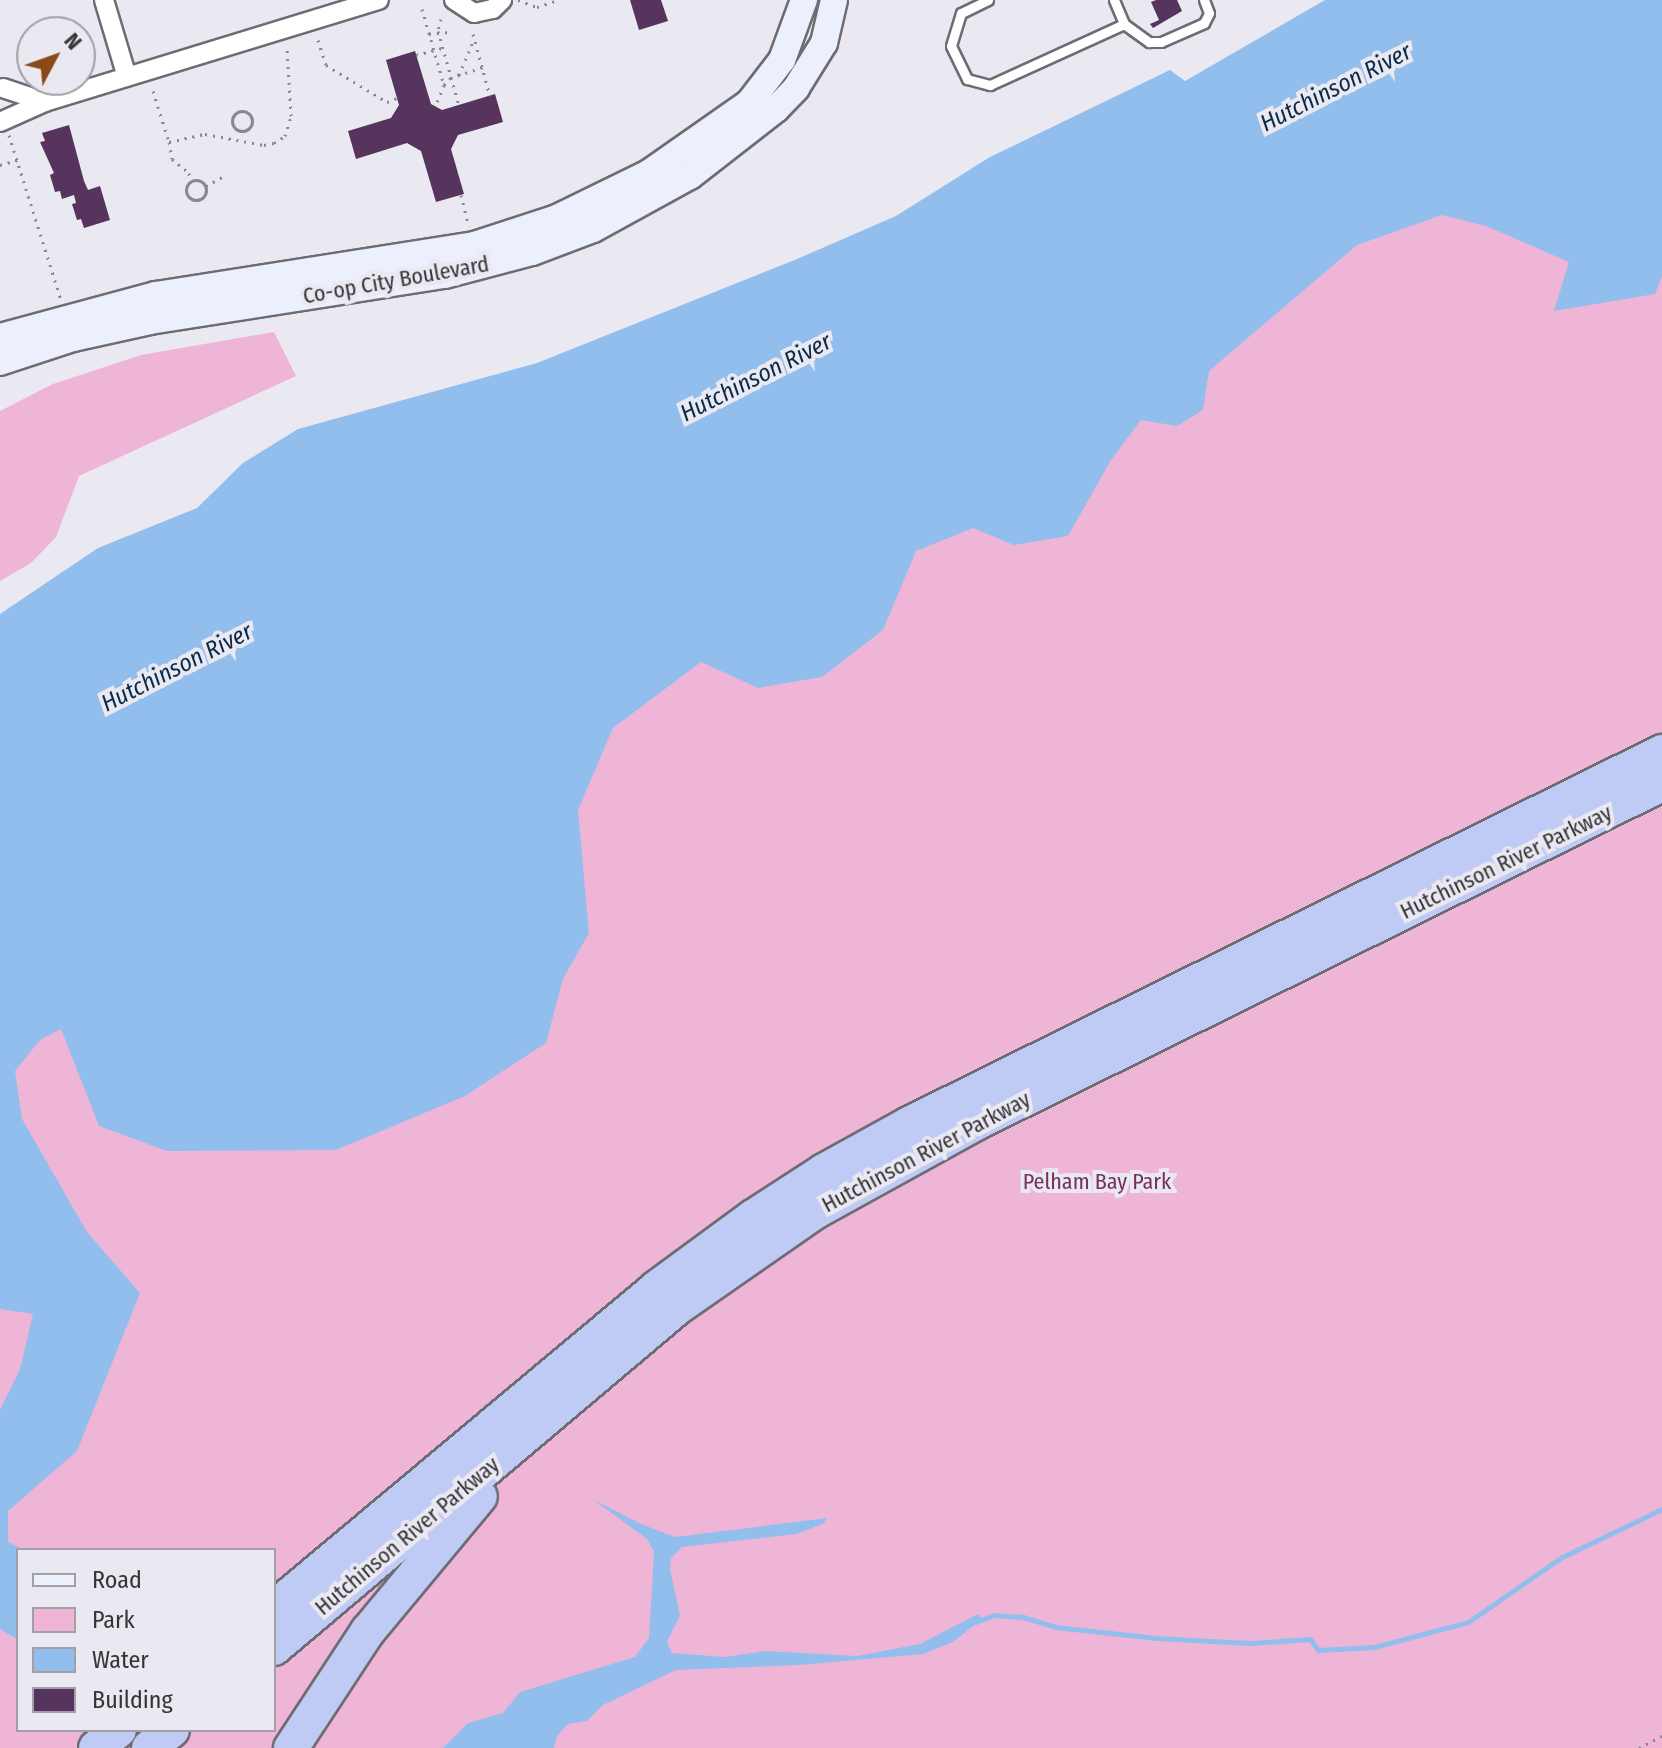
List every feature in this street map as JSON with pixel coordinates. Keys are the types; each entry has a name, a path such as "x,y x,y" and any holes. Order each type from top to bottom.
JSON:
{"highway":[{"name":"Hutchinson River Parkway","path":"276,1606 655,1289 753,1217 824,1171 909,1124 1662,752"},
{"name":"Hutchinson River Parkway","path":"276,1646 532,1429 720,1275 856,1187 990,1116 1662,784"},
{"path":"291,1748 368,1631 532,1429"},
{"path":"96,1748 116,1732"},
{"path":"149,1748 169,1732"}],"main road":[{"name":"Co-op City Boulevard","path":"0,337 67,324 221,283 410,258 474,245 557,218 600,199 678,156 727,121 770,79 792,42 804,0"},
{"name":"Co-op City Boulevard","path":"0,362 67,324 210,309 445,275 532,252 593,229 690,176 776,109 809,70 824,43 834,0"}],"street":[{"path":"104,0 127,77"},
{"path":"1,120 45,102 328,8 379,0"},
{"path":"429,5 457,4 484,13 502,0"},
{"path":"1,120 4,108 1,86 45,102"}],"lane":[{"path":"988,0 961,13 951,46 967,79 990,85 1124,24"},
{"path":"1114,0 1124,24 1149,42 1161,42 1204,23 1209,13 1204,0"}],"path":[{"path":"518,0 537,7 559,0"},
{"path":"429,5 429,34 444,85"},
{"path":"441,19 438,31 459,105"},
{"path":"429,34 449,32"},
{"path":"473,34 490,96"},
{"path":"459,75 474,39"},
{"path":"318,40 326,65 387,102 397,98"},
{"path":"416,55 442,48"},
{"path":"169,142 197,134 234,137 264,145 274,143 289,128 287,49"},
{"path":"438,67 447,64"},
{"path":"435,107 450,78 483,67"},
{"path":"153,91 172,159 189,173 186,194 194,200 204,197 206,186"},
{"path":"234,137 235,115 247,112 252,123 245,130 246,142"},
{"path":"1,120 17,160 67,324"},
{"path":"235,128 245,130"},
{"path":"0,165 17,160"},
{"path":"206,186 224,176"},
{"path":"190,181 199,180 206,186"},
{"path":"461,195 474,245"},
{"path":"1639,1748 1662,1736"}],"green space":[{"name":"Pelham Bay Park","path":"1662,17 1662,1748 0,1748 0,1172 80,1361 0,1125 0,902"},
{"path":"274,332 296,376 79,476 56,537 31,563 0,581 0,411 53,384 141,355"}],"water":[{"name":"Hutchinson River","path":"1325,0 1662,0 1662,276 1655,294 1554,311 1569,262 1486,226 1442,215 1357,245 1209,371 1203,410 1177,426 1141,420 1111,460 1068,536 1014,545 973,528 916,551 883,630 822,677 758,688 701,662 613,728 578,810 589,933 563,979 546,1043 465,1096 336,1150 167,1151 99,1126 61,1029 40,1040 15,1071 22,1119 87,1232 140,1293 77,1451 8,1511 8,1542 20,1548 16,1548 16,1639 0,1629 0,1410 20,1369 33,1314 0,1309 0,614 98,548 197,508 243,463 298,429 537,363 896,216 990,157 1170,70 1185,81"},
{"path":"594,1500 675,1537 827,1518 823,1524 796,1534 682,1547 671,1558 670,1569 680,1615 667,1642 672,1653 725,1657 765,1651 857,1656 920,1644 978,1614 982,1619 953,1642 923,1654 799,1665 676,1670 603,1705 587,1721 568,1724 557,1736 554,1748 443,1748 468,1723 503,1713 520,1692 635,1657 649,1638 654,1552 647,1539"}],"building":[{"path":"630,0 661,0 668,21 639,30"},
{"path":"1177,0 1182,11 1153,28 1150,24 1159,20 1151,2"},
{"path":"415,51 431,104 442,110 495,94 503,122 458,135 451,149 464,194 436,202 421,151 407,143 356,159 348,131 391,118 399,105 386,60"},
{"path":"69,125 84,181 88,190 100,186 110,220 84,228 81,219 77,220 72,204 76,203 74,195 62,199 60,191 55,192 50,175 54,173 40,142 45,141 42,133"}],"waterway":[{"path":"976,1622 994,1615 1023,1617 1055,1627 1156,1638 1249,1643 1310,1639 1318,1650 1374,1647 1468,1622 1562,1557 1662,1509"}]}
